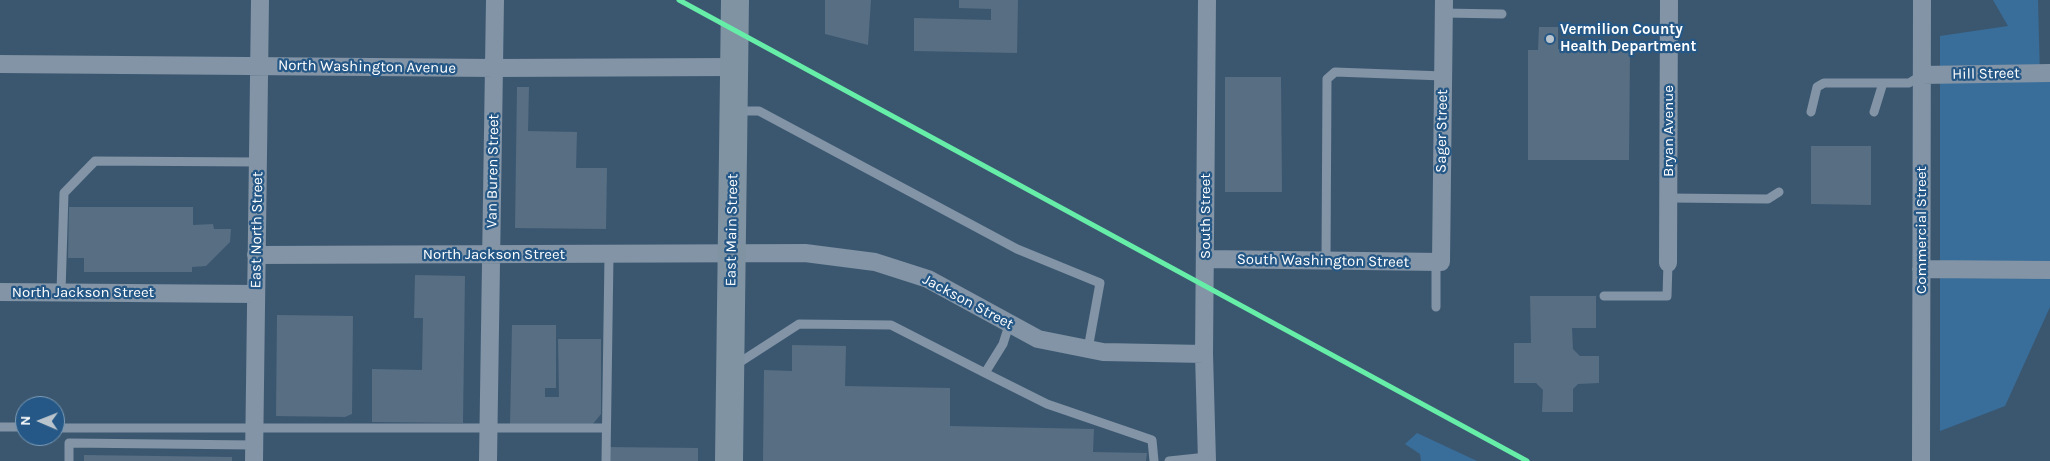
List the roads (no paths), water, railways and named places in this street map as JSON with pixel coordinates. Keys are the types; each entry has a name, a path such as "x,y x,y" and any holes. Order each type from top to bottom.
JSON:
{"main road":[{"name":"East Main Street","path":"729,461 735,0"}],"street":[{"name":"Van Buren Street","path":"488,461 495,0"},
{"name":"South Street","path":"1207,0 1204,354 1207,459"},
{"name":"Bryan Avenue","path":"1668,263 1669,0"},
{"name":"Commercial Street","path":"1921,461 1922,0"},
{"name":"East North Street","path":"254,444 260,1"},
{"name":"Sager Street","path":"1438,262 1444,7"},
{"name":"North Washington Avenue","path":"0,64 495,68 734,67"},
{"name":"Hill Street","path":"1922,75 2050,73"},
{"name":"Jackson Street","path":"731,255 806,253 875,262 928,279 1009,325 1038,339 1103,352 1204,354"},
{"name":"North Jackson Street","path":"256,255 731,255"},
{"name":"South Washington Street","path":"1206,259 1438,262"},
{"path":"1921,269 2050,270"},
{"name":"North Jackson Street","path":"0,292 256,294"}],"lane":[{"path":"1444,7 1502,14"},
{"path":"1326,261 1327,79 1335,72 1443,76"},
{"path":"1811,112 1817,87 1824,83 1908,83 1922,75"},
{"path":"1874,112 1883,83"},
{"path":"733,112 759,111 1017,248 1100,283 1088,349"},
{"path":"61,292 64,193 95,161 258,162"},
{"path":"1669,198 1768,199 1779,192"},
{"path":"606,461 609,255"},
{"path":"1436,307 1438,262"},
{"path":"1604,296 1667,296 1668,263"},
{"path":"730,368 799,324 891,325 1047,404 1152,440 1154,461"},
{"path":"985,373 1003,344 1009,325"},
{"path":"0,427 15,427"},
{"path":"69,461 70,443 254,444 489,429 606,428"},
{"path":"65,429 254,444"},
{"path":"1169,461 1207,459"}],"place":[{"name":"Vermilion County Health Department","path":"1550,39"}]}
